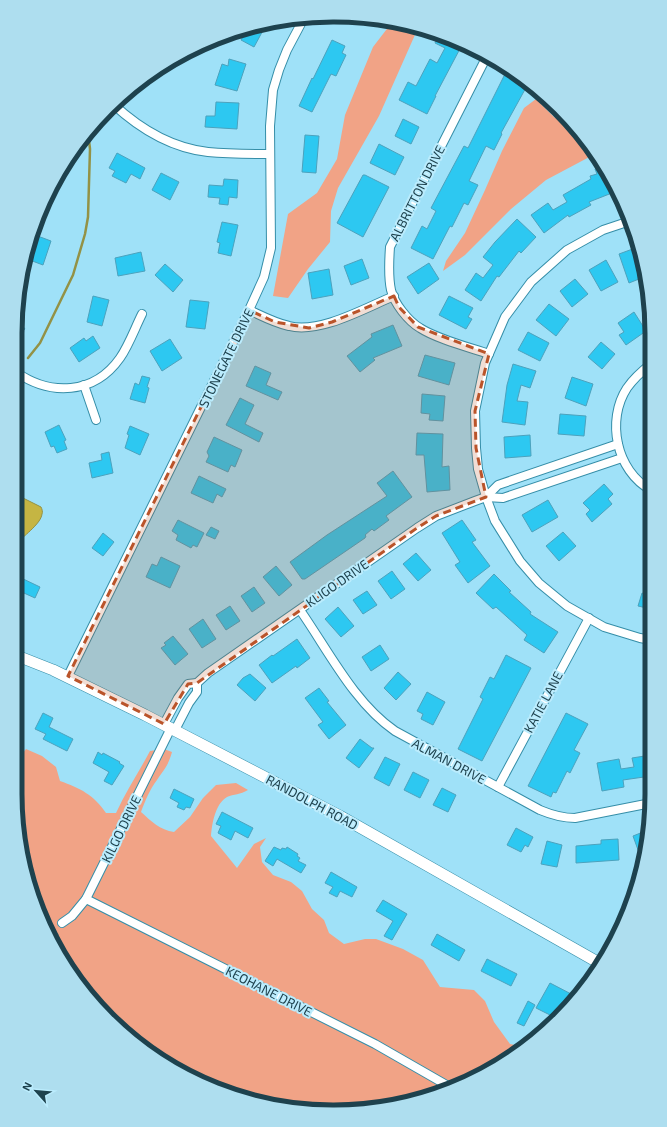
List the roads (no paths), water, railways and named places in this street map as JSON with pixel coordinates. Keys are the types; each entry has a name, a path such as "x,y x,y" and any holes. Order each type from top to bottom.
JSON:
{"street":[{"name":"STONEGATE DRIVE","path":"68,676 264,277 271,248 270,154 273,90 287,50 301,24"},
{"name":"ALBRITTON DRIVE","path":"484,61 390,247 388,268 391,291 398,307 418,328 488,354"},
{"path":"118,108 146,130 161,138 182,146 207,152 270,154"},
{"path":"624,222 603,230 568,250 531,282 505,317 485,363 475,411 476,448 478,469 495,521 520,561 539,583 562,601 604,627 645,639"},
{"path":"249,310 290,327 309,328 332,322 394,296"},
{"path":"22,376 28,381 39,385 63,389 84,385 103,376 120,358 142,314"},
{"path":"645,369 627,388 619,406 616,426 618,444 622,458 629,470 645,486"},
{"path":"84,385 96,420"},
{"name":"KLIGO DRIVE","path":"486,497 498,485 618,444"},
{"name":"KLIGO DRIVE","path":"170,728 184,688 188,684 197,683 208,673 436,516 486,497 503,498 622,458"},
{"name":"ALMAN DRIVE","path":"300,610 360,698 384,724 395,731 540,810 563,818 575,818 644,804"},
{"name":"KATIE LANE","path":"498,787 589,618"},
{"name":"RANDOLPH ROAD","path":"22,658 68,676 340,816 596,961"},
{"name":"KLIGO DRIVE","path":"170,728 197,692 197,683"},
{"name":"KILGO DRIVE","path":"62,923 72,916 86,899 170,728"},
{"name":"KEOHANE DRIVE","path":"86,899 375,1044 445,1084"}],"waterway":[{"path":"28,358 40,343 73,275 85,234 88,217 89,140"}]}
